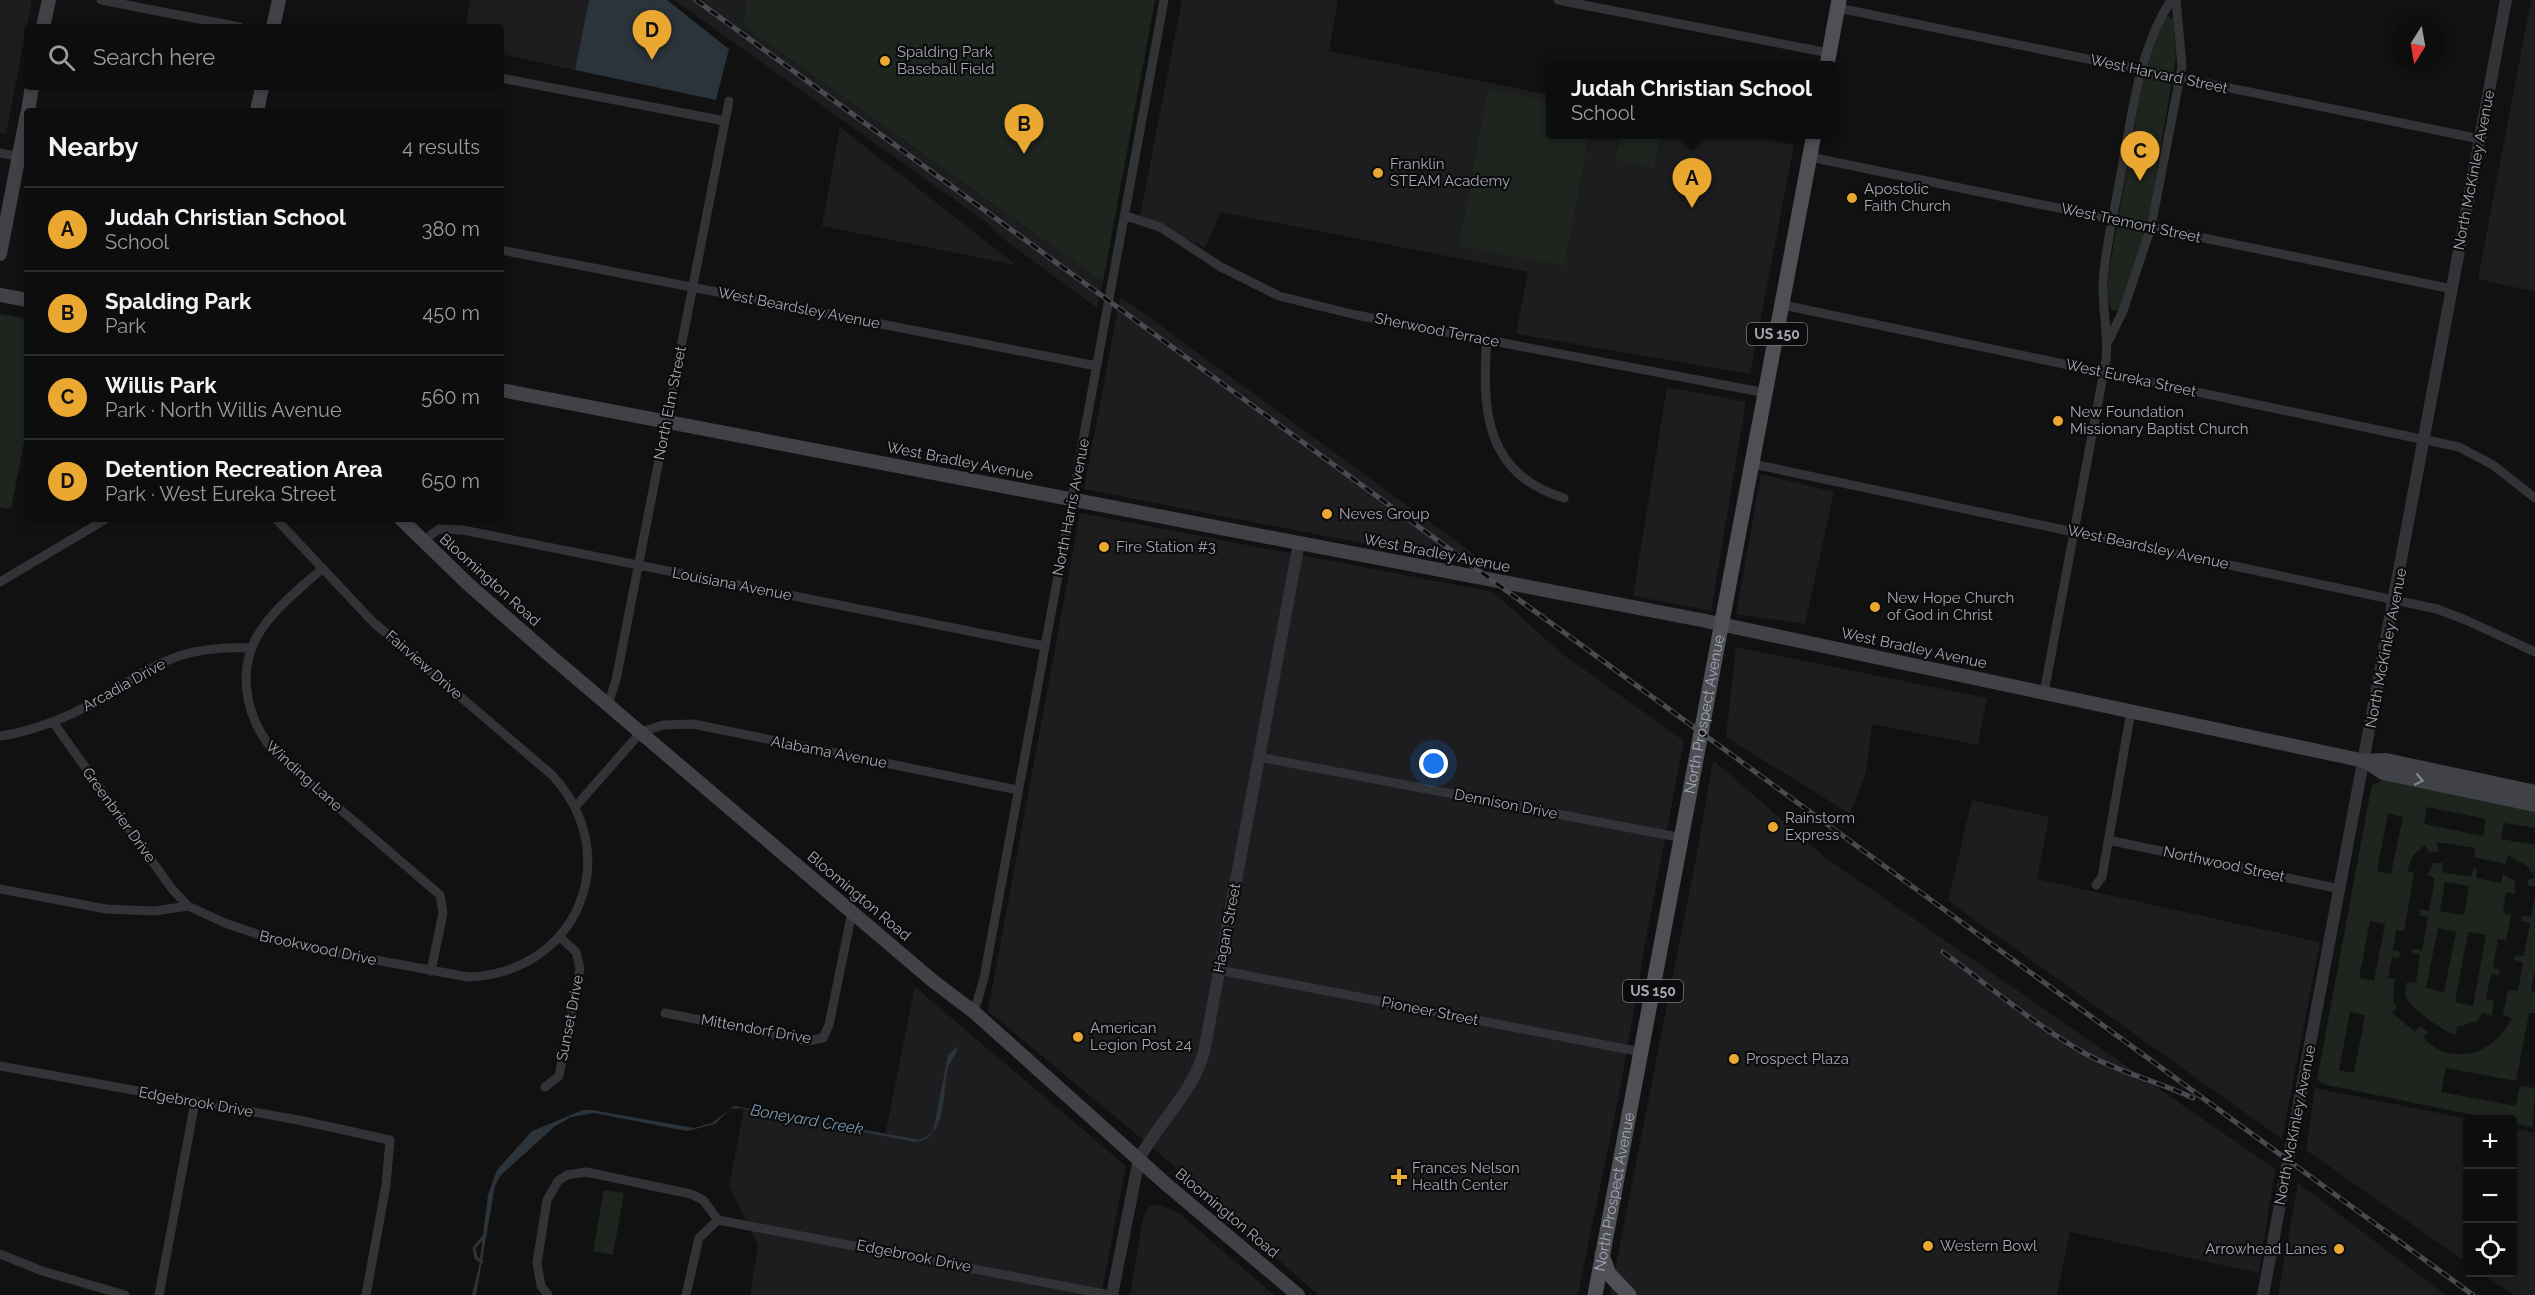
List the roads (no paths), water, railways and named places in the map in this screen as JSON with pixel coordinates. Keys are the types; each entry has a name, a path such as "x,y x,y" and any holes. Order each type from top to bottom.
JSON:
{"main road":[{"path":"45,24 49,0"},
{"path":"274,24 279,0"},
{"path":"1828,59 1839,4"},
{"path":"28,108 31,90"},
{"path":"258,108 261,90"},
{"name":"North Prospect Avenue","path":"1596,1295 1813,139"},
{"path":"0,254 23,158"},
{"path":"0,295 24,299"},
{"name":"West Bradley Avenue","path":"504,391 1723,624 2365,761 2386,760 2535,792"},
{"name":"Bloomington Road","path":"404,522 468,584 852,912 974,1012 1139,1159 1298,1295"},
{"name":"West Bradley Avenue","path":"2365,761 2384,773 2535,805"},
{"path":"1602,1255 1609,1274 1629,1295"}],"street":[{"path":"101,0 225,24"},
{"name":"North Harris Avenue","path":"974,1012 984,978 1164,0"},
{"path":"1558,0 1828,59"},
{"path":"2044,693 2104,373 2108,342 2103,284 2113,219 2141,70 2159,20 2173,0"},
{"path":"2108,342 2123,311 2151,227 2182,51 2173,0"},
{"name":"North McKinley Avenue","path":"2264,1295 2505,0"},
{"name":"West Harvard Street","path":"1839,4 2141,70 2480,139"},
{"path":"504,79 725,120"},
{"name":"North Elm Street","path":"608,705 616,680 729,101"},
{"path":"0,153 23,158"},
{"name":"West Tremont Street","path":"1810,157 2452,289"},
{"name":"Sherwood Terrace","path":"1126,216 1160,227 1221,267 1279,296 1356,315 1766,393"},
{"name":"West Beardsley Avenue","path":"504,251 1097,366"},
{"name":"West Eureka Street","path":"1783,305 2424,440 2475,454 2535,498"},
{"path":"1486,340 1484,400 1500,450 1524,481 1542,492 1564,498"},
{"name":"West Beardsley Avenue","path":"1753,464 2395,600 2466,620 2535,652"},
{"path":"0,582 101,522"},
{"name":"Fairview Drive","path":"279,522 374,622 552,775 576,806"},
{"name":"Louisiana Avenue","path":"423,541 432,532 448,528 1044,646"},
{"name":"Hagan Street","path":"1111,1295 1139,1159 1196,1076 1204,1052 1299,543"},
{"name":"Winding Lane","path":"323,568 267,622 252,648 246,676 246,695 256,728 278,756 440,895 443,913 431,971"},
{"name":"Arcadia Drive","path":"0,736 52,722 180,656 211,649 252,648"},
{"path":"2096,885 2102,877 2131,711"},
{"name":"Greenbrier Drive","path":"52,722 172,889 188,906"},
{"name":"Alabama Avenue","path":"641,732 663,724 693,724 1018,790"},
{"path":"560,937 579,906 588,873 587,839 576,806 641,732"},
{"name":"Dennison Drive","path":"1259,757 1683,838"},
{"name":"Northwood Street","path":"2108,840 2340,889"},
{"path":"0,889 114,910 155,911 188,906"},
{"name":"Brookwood Drive","path":"188,906 225,923 283,943 468,977 498,974 528,962 560,937"},
{"name":"Mittendorf Drive","path":"666,1013 808,1041 823,1038 830,1025 852,912"},
{"name":"Sunset Drive","path":"546,1087 559,1076 580,968 576,952 560,937"},
{"name":"Pioneer Street","path":"1220,970 1641,1052"},
{"name":"Edgebrook Drive","path":"0,1066 365,1134 391,1141 386,1185 366,1294"},
{"path":"159,1295 195,1102"},
{"path":"548,1295 538,1277 540,1238 547,1200 552,1187 567,1175 585,1172 691,1194 703,1200 718,1220 699,1238 686,1295"},
{"name":"Edgebrook Drive","path":"718,1220 1111,1295"},
{"path":"0,1254 42,1271 125,1295"}],"waterway":[{"name":"Boneyard Creek","path":"482,1262 476,1258 474,1248 485,1235"}],"railway":[{"path":"696,0 2473,1295"},
{"path":"1943,952 2067,1043 2112,1066 2193,1098"}],"place":[{"name":"Detention Recreation Area","path":"652,60"},
{"name":"Spalding Park Baseball Field","path":"885,61"},
{"name":"Spalding Park","path":"1024,154"},
{"name":"Franklin STEAM Academy","path":"1378,173"},
{"name":"Willis Park","path":"2140,181"},
{"name":"Apostolic Faith Church","path":"1852,198"},
{"name":"Judah Christian School","path":"1692,208"},
{"name":"New Foundation Missionary Baptist Church","path":"2058,421"},
{"name":"Neves Group","path":"1327,514"},
{"name":"Fire Station #3","path":"1104,547"},
{"name":"New Hope Church of God in Christ","path":"1875,607"},
{"name":"Rainstorm Express","path":"1773,827"},
{"name":"American Legion Post 24","path":"1078,1037"},
{"name":"Prospect Plaza","path":"1734,1059"},
{"name":"Frances Nelson Health Center","path":"1399,1177"},
{"name":"Western Bowl","path":"1928,1246"},
{"name":"Arrowhead Lanes","path":"2339,1249"}]}
